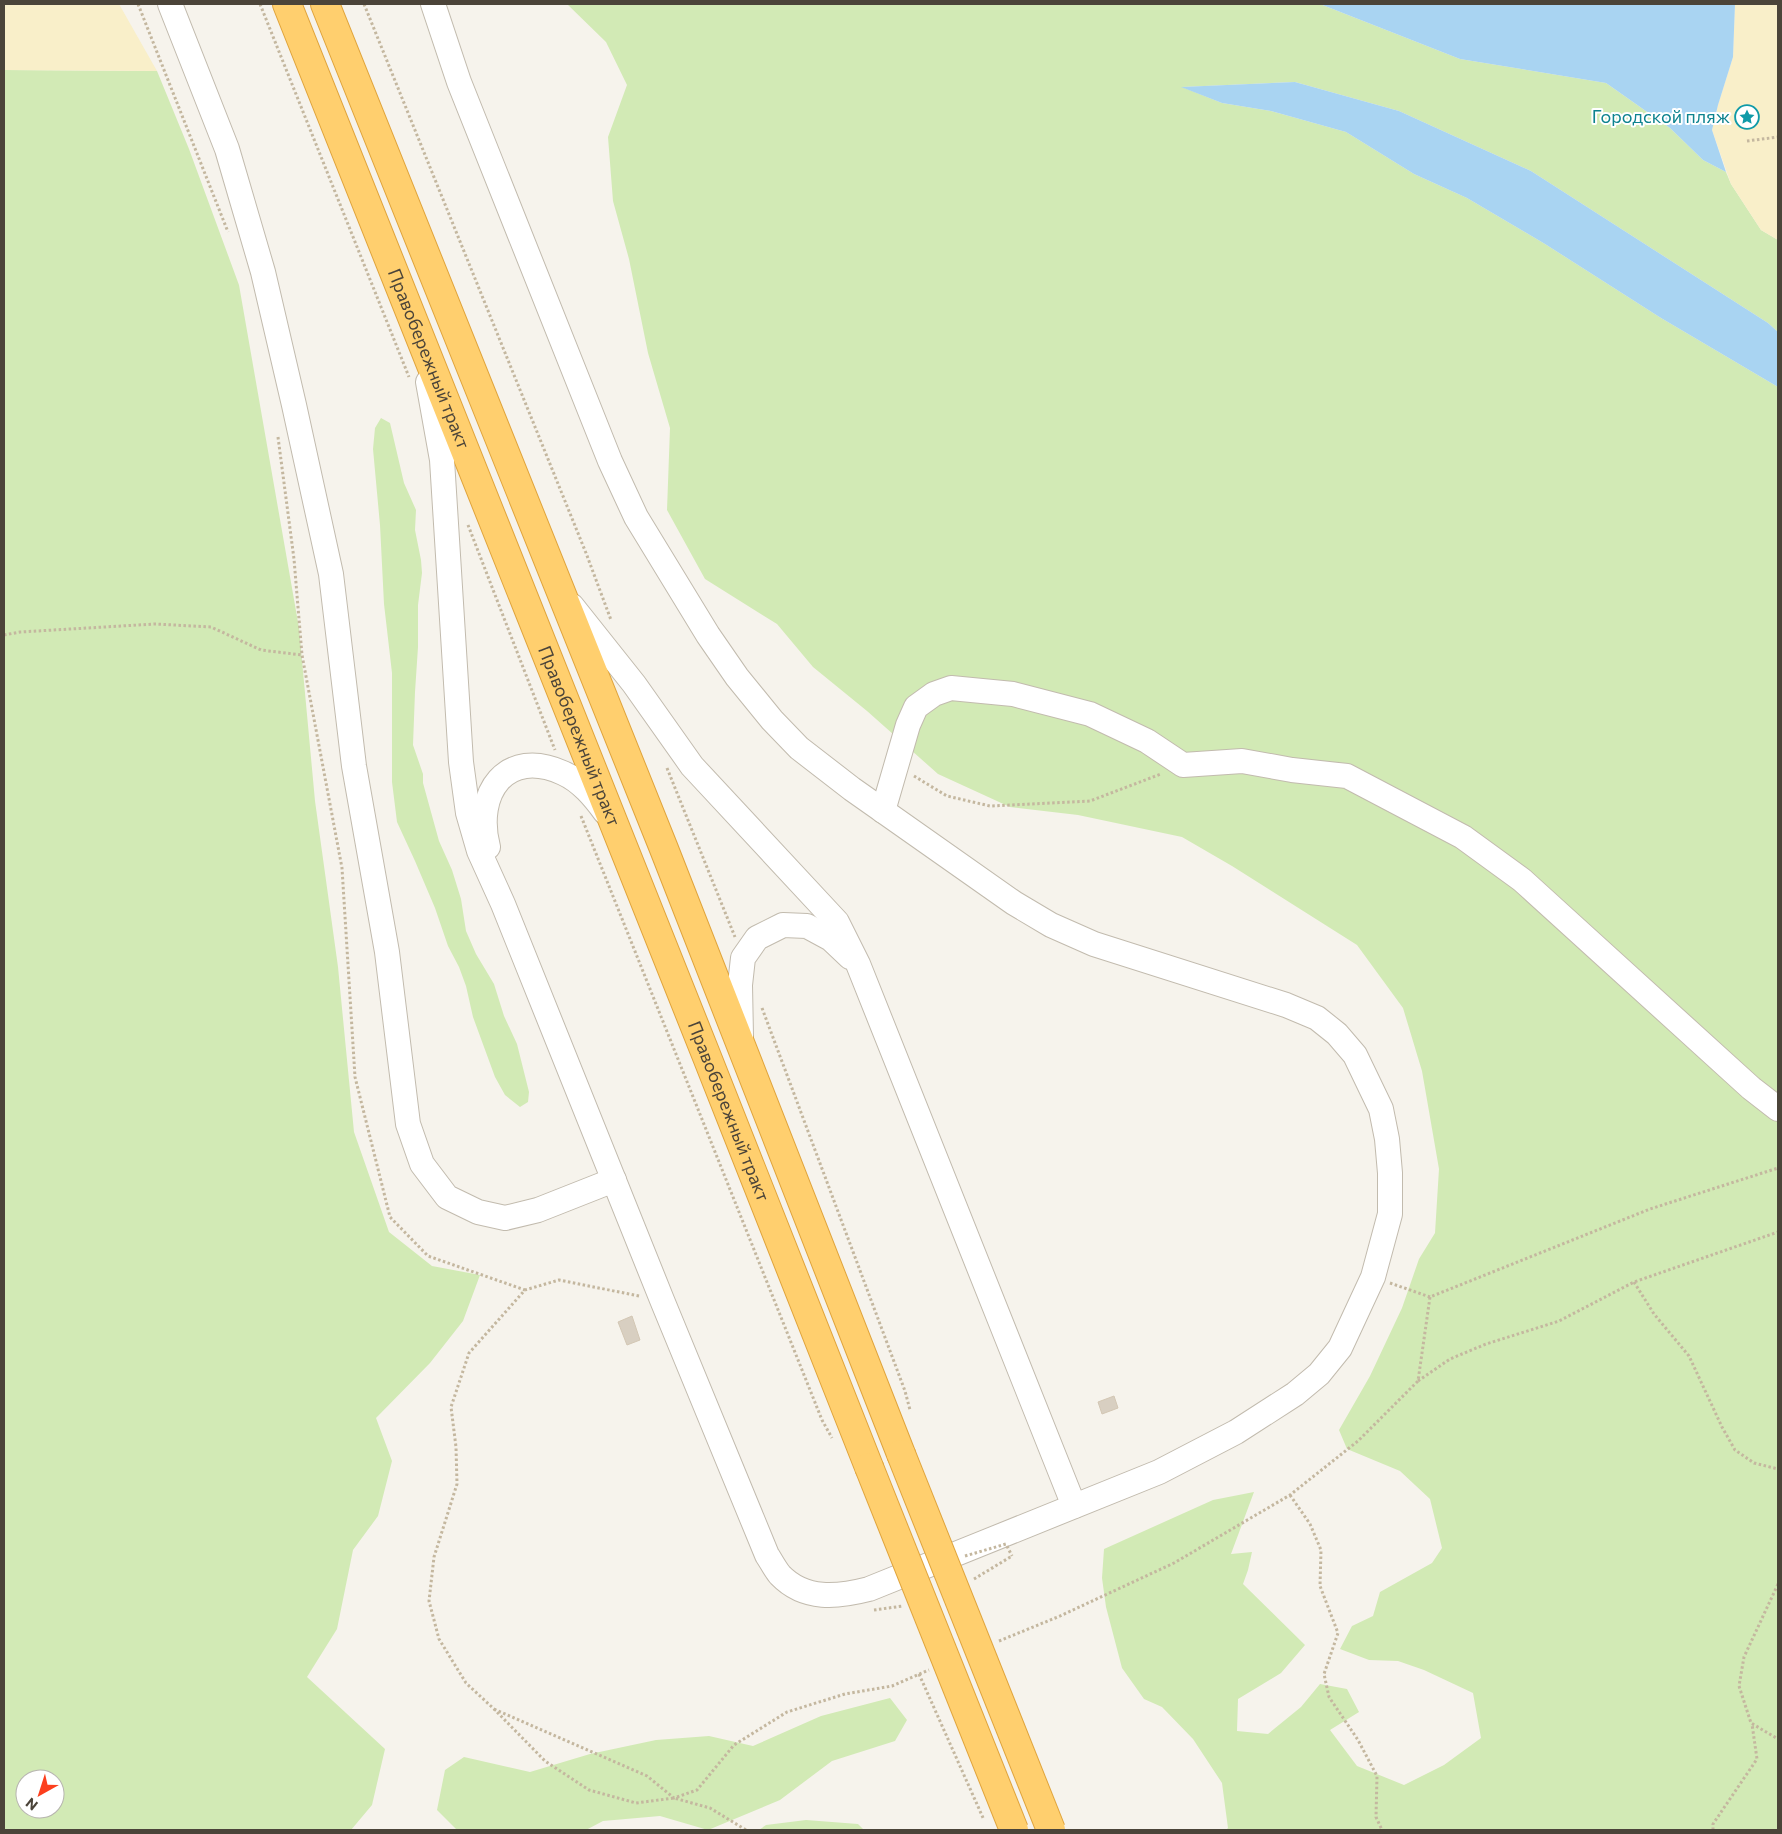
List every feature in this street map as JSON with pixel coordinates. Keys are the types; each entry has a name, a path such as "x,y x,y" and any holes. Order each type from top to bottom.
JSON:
{"highway":[{"name":"Правобережный тракт","path":"288,4 1014,1830"},
{"name":"Правобережный тракт","path":"325,4 742,1043 901,1454 1051,1830"}],"street":[{"path":"170,4 227,149 263,272 319,518 331,574 354,766 388,952 408,1124 422,1164 447,1197 478,1212 505,1218 538,1210 614,1180"},
{"path":"414,319 434,409 442,460 461,762 468,813 479,851 503,904 767,1555 781,1575 800,1589 821,1596 846,1595 869,1590 1159,1472 1236,1432 1295,1394 1319,1374 1340,1348 1374,1277 1390,1214 1390,1173 1387,1139 1381,1109 1355,1055 1338,1034 1317,1018 1286,1005 1094,944 1051,926 1014,903 883,811 799,748 772,720 708,635 636,517 610,461 459,82 433,4"},
{"path":"562,593 634,684 692,766 837,922 858,964 1074,1506"},
{"path":"883,811 908,725 916,707 934,694 951,688 1012,694 1090,714 1147,742 1183,765 1242,761 1292,770 1347,776 1463,837 1522,880 1729,1069 1778,1109"},
{"path":"503,904 484,830 488,798 498,780 516,767 537,765 564,773 590,792 614,825"},
{"path":"742,1043 740,986 743,958 757,938 783,925 807,926 831,939 858,964"}],"path":[{"path":"138,4 232,240"},
{"path":"260,4 410,378"},
{"path":"1747,140 1778,137"},
{"path":"278,432 294,559 302,655 342,868 356,1077 390,1217 428,1256 525,1290"},
{"path":"467,524 564,773"},
{"path":"4,635 20,632 155,624 211,627 261,650 302,655"},
{"path":"896,765 947,796 990,806 1090,801 1183,765"},
{"path":"579,810 818,1411 835,1443"},
{"path":"1388,1282 1430,1296 1650,1209 1778,1168"},
{"path":"990,1644 1060,1616 1174,1564 1290,1495 1358,1441 1418,1381 1450,1359 1486,1344 1559,1321 1634,1282 1778,1232"},
{"path":"662,1300 559,1280 525,1290 469,1353 450,1408 456,1447 457,1484 434,1557 429,1601 439,1639 466,1683 545,1760 589,1790 636,1803 674,1798 697,1790 734,1745 787,1712 845,1694 892,1686 937,1666"},
{"path":"1634,1282 1654,1314 1689,1356 1722,1427 1736,1450 1754,1463 1778,1469"},
{"path":"1418,1381 1430,1296"},
{"path":"1290,1495 1310,1524 1321,1550 1320,1586 1338,1633 1324,1674 1329,1697 1358,1740 1377,1776 1376,1817 1382,1830"},
{"path":"962,1557 1006,1544 1012,1556 968,1583"},
{"path":"1713,1830 1713,1824 1757,1759 1751,1723 1739,1686 1744,1657 1778,1584"},
{"path":"866,1611 909,1605"},
{"path":"919,1674 985,1822"},
{"path":"494,1709 647,1776 674,1798 710,1808 746,1830"},
{"path":"1751,1723 1778,1739"}],"green space":[{"path":"567,4 1320,4 1460,59 1606,83 1670,128 1703,160 1726,172 1731,184 1761,230 1778,240 1778,332 1768,323 1531,171 1399,111 1295,82 1182,87 1222,103 1271,111 1346,132 1414,174 1467,198 1545,244 1661,318 1778,387 1778,1830 1226,1830 1228,1828 1222,1783 1193,1739 1162,1707 1144,1699 1122,1668 1106,1607 1102,1578 1104,1549 1213,1500 1254,1492 1231,1554 1252,1552 1243,1584 1305,1645 1281,1673 1238,1699 1237,1731 1268,1734 1301,1707 1320,1684 1347,1689 1359,1712 1330,1730 1357,1766 1404,1785 1444,1765 1481,1738 1473,1693 1424,1670 1398,1661 1369,1660 1340,1649 1352,1626 1373,1616 1380,1592 1432,1563 1442,1548 1430,1499 1400,1471 1347,1449 1339,1430 1370,1376 1402,1308 1419,1259 1435,1233 1439,1169 1422,1071 1403,1008 1357,945 1232,866 1182,837 1078,815 1010,807 938,774 867,711 813,667 777,624 705,579 667,510 670,428 648,353 629,259 613,201 608,137 627,85 606,42"},
{"path":"4,70 157,71 189,149 239,285 299,628 315,801 338,967 354,1132 389,1232 432,1266 480,1275 463,1321 430,1363 376,1418 392,1461 378,1516 353,1550 337,1629 307,1677 385,1749 372,1805 351,1830 4,1830"},
{"path":"381,418 390,423 404,483 416,510 415,530 421,560 422,573 418,605 413,745 423,774 423,783 439,841 452,870 461,899 466,931 476,954 494,984 504,1016 517,1044 529,1092 528,1102 520,1107 505,1095 495,1077 473,1017 466,986 459,967 448,946 435,908 397,822 392,782 392,673 384,604 380,525 373,449 375,428"},
{"path":"890,1698 907,1720 895,1741 832,1761 780,1800 708,1830 660,1816 603,1821 586,1830 457,1830 437,1810 445,1770 464,1757 530,1772 590,1754 656,1740 709,1736 753,1746 821,1716"},
{"path":"806,1820 858,1824 864,1830 759,1830 766,1825"}],"sand":[{"path":"4,4 119,4 157,71 4,70"},
{"name":"Городской пляж","path":"1735,4 1778,4 1778,240 1761,230 1731,184 1712,130 1733,57"}],"water":[{"path":"1320,4 1735,4 1733,57 1712,130 1726,172 1703,160 1670,128 1606,83 1460,59"},
{"path":"1295,82 1399,111 1531,171 1768,323 1778,332 1778,387 1661,318 1545,244 1467,198 1414,174 1346,132 1271,111 1222,103 1181,87"}],"building":[{"path":"632,1316 640,1340 627,1345 618,1322"},
{"path":"1114,1396 1118,1408 1102,1414 1098,1402"}],"place":[{"name":"Городской пляж","path":"1747,117"}]}
